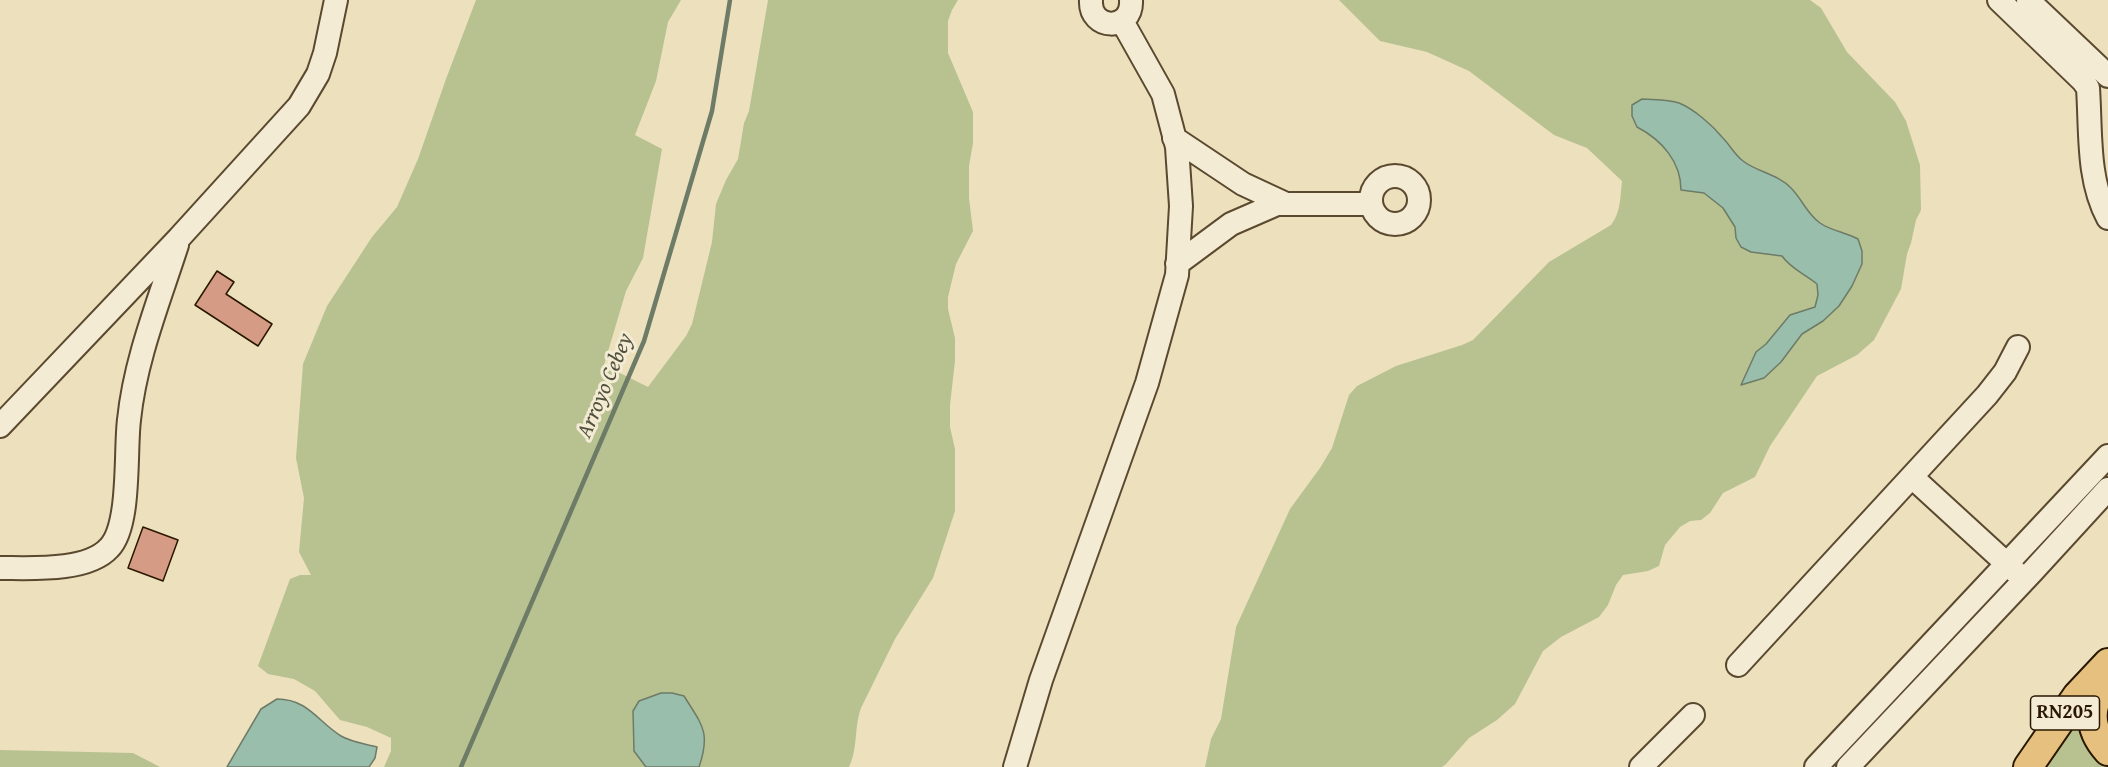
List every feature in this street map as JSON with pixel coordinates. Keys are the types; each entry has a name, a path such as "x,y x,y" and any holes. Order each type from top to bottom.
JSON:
{"main road":[{"name":"RN205","path":"2028,767 2066,711 2108,663"},
{"name":"RN205","path":"2108,681 2094,701 2092,717 2095,730 2108,751"}],"street":[{"path":"0,426 179,238 299,106 318,74 325,53 336,0"},
{"path":"1091,0 1092,12 1102,22 1116,23 1122,21 1131,11 1131,0"},
{"path":"1999,0 2083,81 2088,92 2094,183 2108,218"},
{"path":"2028,0 2108,75 2088,92"},
{"path":"1015,767 1041,680 1147,383 1177,274 1181,206 1174,138 1163,94 1122,21"},
{"path":"1174,138 1243,184 1286,204"},
{"path":"1178,264 1231,224 1277,204 1371,204"},
{"path":"0,568 55,568 94,559 109,548 118,535 123,511 129,418 146,340 179,238"},
{"path":"1738,665 1987,395 2005,372 2018,347"},
{"path":"1816,767 2108,456"},
{"path":"1912,477 2025,580"},
{"path":"1848,767 2108,489"},
{"path":"1641,767 1693,715"}],"shaded area":[{"path":"476,0 681,0 668,22 656,81 635,135 662,149 643,258 626,291 604,365 648,387 686,336 692,324 712,242 716,204 738,159 744,123 749,111 768,0 958,0 948,21 948,53 973,112 969,198 973,231 956,264 948,297 948,309 955,338 950,427 955,449 955,511 933,578 895,639 861,708 854,753 849,767 384,767 391,751 391,738 367,727 340,720 315,691 294,679 268,674 258,666 290,579 300,575 311,575 299,552 304,498 296,458 303,364 327,306 372,237 397,207 418,159"},
{"path":"1339,0 1810,0 1821,8 1847,52 1895,102 1906,121 1920,165 1921,210 1907,254 1901,289 1874,340 1857,355 1817,376 1770,446 1755,477 1723,493 1710,513 1701,520 1690,521 1680,527 1665,545 1659,566 1648,571 1623,575 1608,605 1599,617 1561,637 1543,651 1515,704 1497,720 1469,738 1446,764 1442,767 1205,767 1211,739 1221,719 1236,627 1290,509 1332,448 1349,395 1357,386 1396,366 1473,340 1549,262 1611,225 1620,204 1622,181 1587,148 1554,135 1469,71 1427,52 1380,41"},
{"path":"1642,99 1665,100 1691,109 1713,127 1743,161 1786,183 1820,223 1858,239 1862,251 1862,264 1839,306 1823,321 1802,334 1781,362 1764,378 1741,385 1756,352 1766,344 1790,315 1815,307 1818,295 1817,284 1794,268 1782,256 1751,252 1741,247 1736,238 1735,227 1723,208 1704,193 1681,190 1674,161 1662,145 1637,127 1632,116 1632,105"},
{"path":"661,693 684,696 700,722 704,745 699,767 646,767 634,751 633,711 639,701"},
{"path":"2085,694 2108,767 2036,767"},
{"path":"277,699 288,700 305,707 345,738 377,747 375,758 369,767 227,767 261,709"},
{"path":"0,750 133,753 160,767 0,767"}],"building":[{"path":"217,271 234,282 226,294 272,324 258,346 195,305"},
{"path":"143,527 178,540 163,581 128,568"}],"waterway":[{"name":"Arroyo Cebey","path":"461,767 644,341 712,111 730,0"}]}
